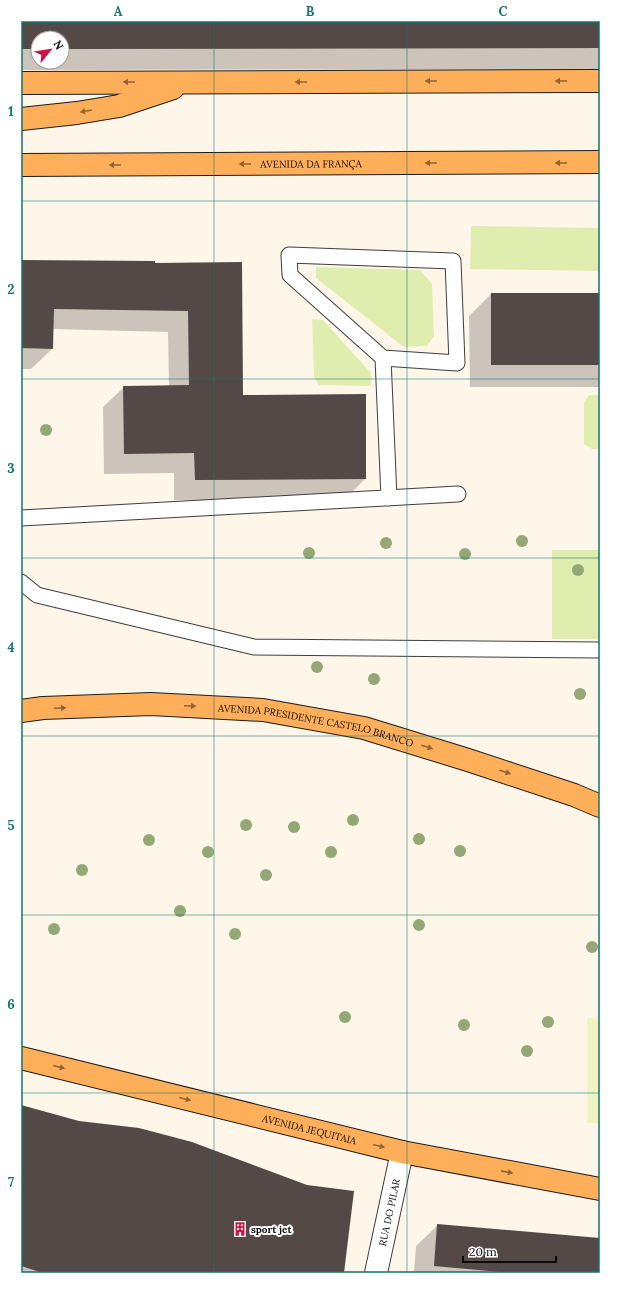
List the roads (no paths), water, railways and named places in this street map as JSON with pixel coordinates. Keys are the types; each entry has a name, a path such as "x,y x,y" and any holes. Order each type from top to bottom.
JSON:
{"main road":[{"path":"21,83 600,81"},
{"path":"21,119 77,113 119,106 191,82"},
{"name":"AVENIDA DA FRANÇA","path":"21,165 600,162"},
{"name":"AVENIDA PRESIDENTE CASTELO BRANCO","path":"21,711 43,708 151,704 263,710 364,728 574,795 600,806"},
{"name":"AVENIDA JEQUITAIA","path":"21,1058 402,1152 600,1189"}],"street":[{"name":"RUA DO PILAR","path":"376,1273 402,1152"}],"lane":[{"path":"383,358 457,363 453,261 289,255 290,275 383,358 389,498"},
{"path":"21,518 458,494"},
{"path":"21,582 37,595 254,647 600,650"}],"place":[{"name":"sport jet","path":"240,1229"}]}
